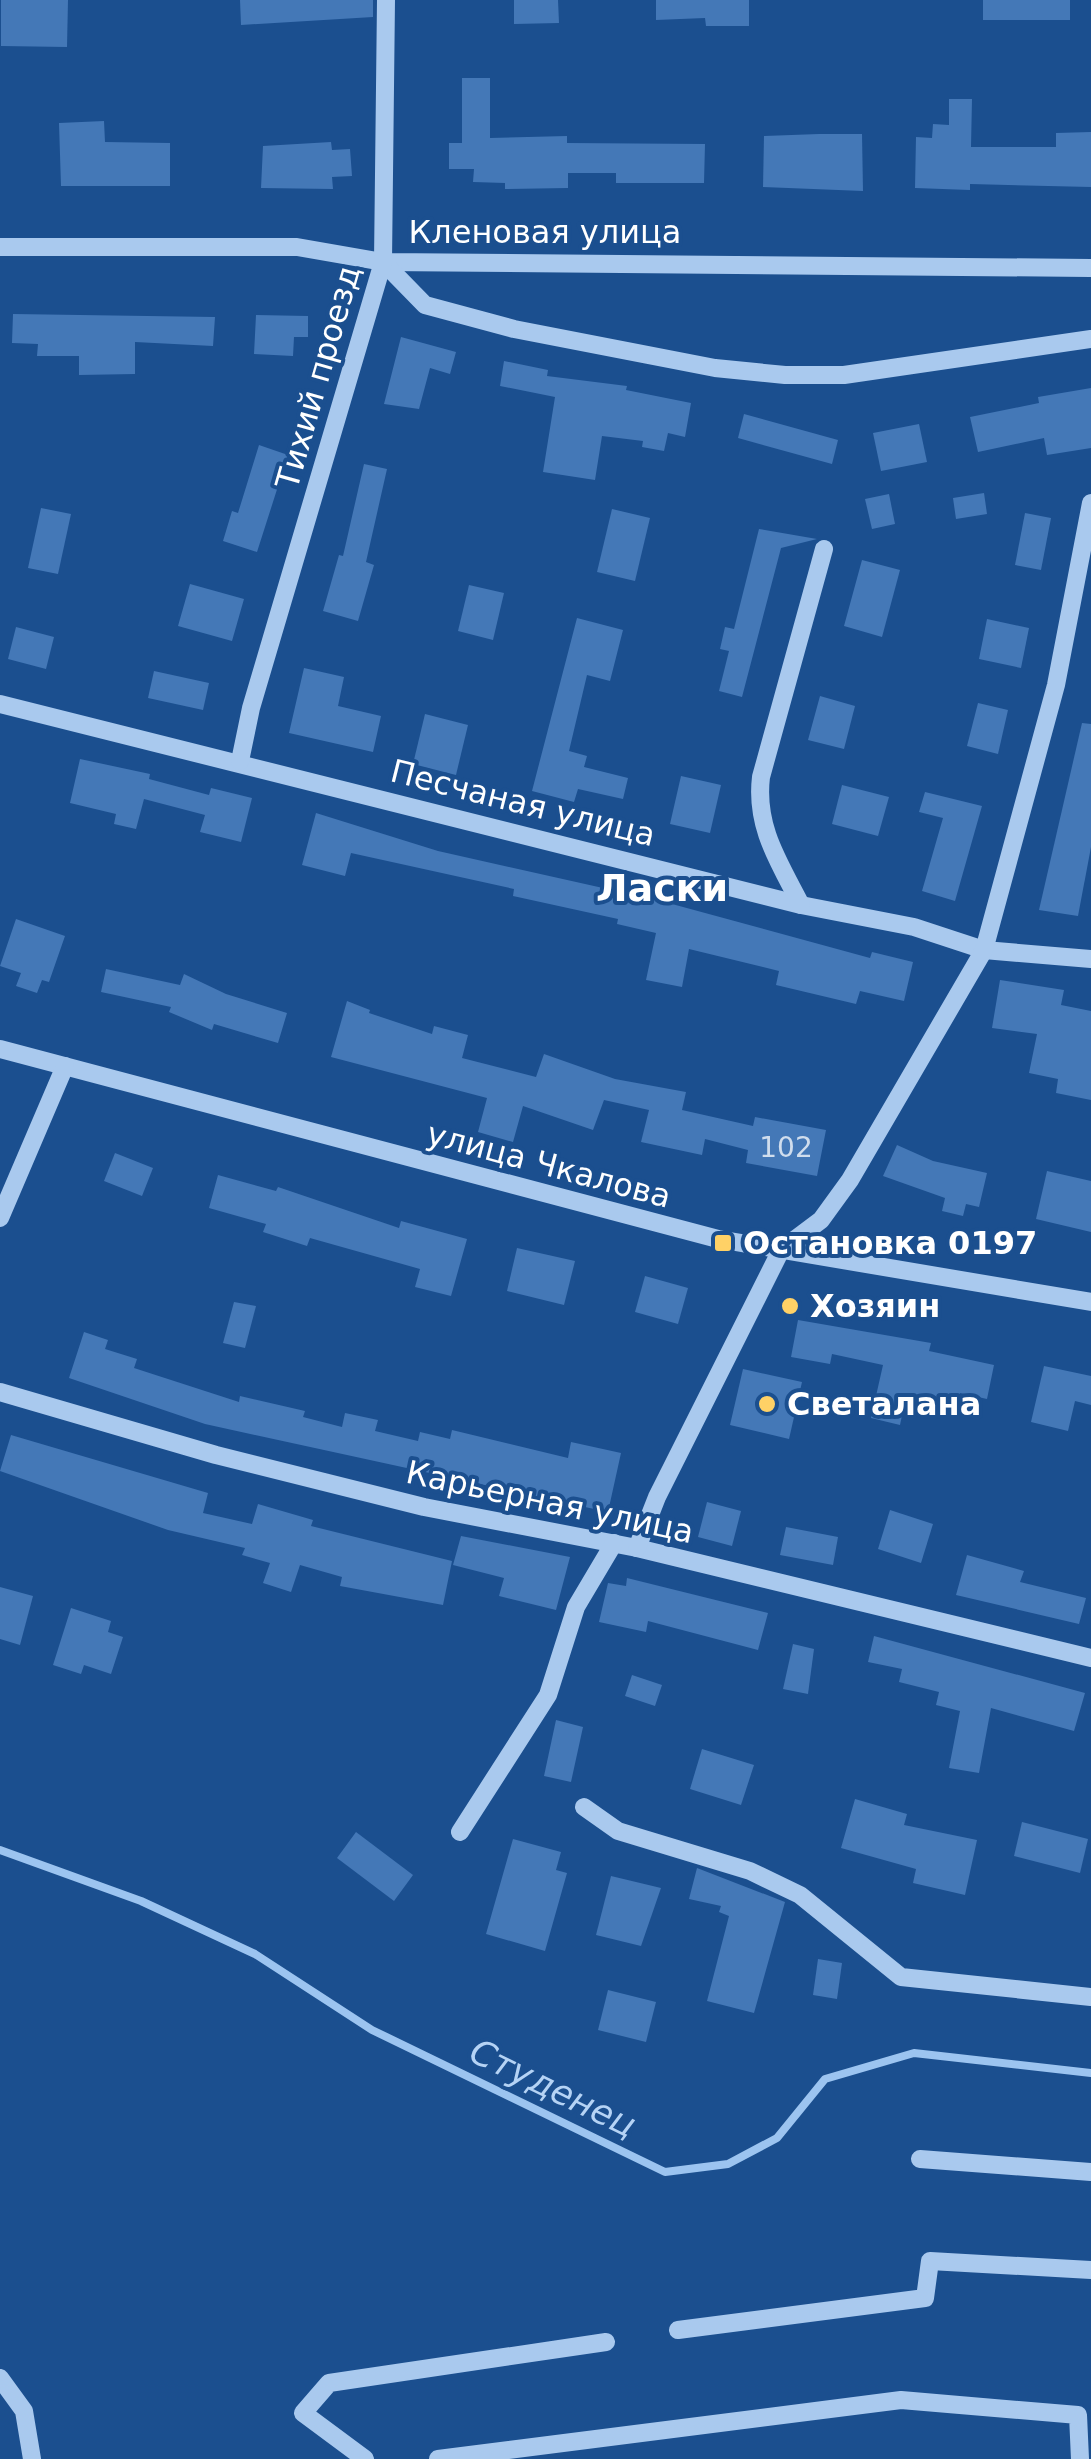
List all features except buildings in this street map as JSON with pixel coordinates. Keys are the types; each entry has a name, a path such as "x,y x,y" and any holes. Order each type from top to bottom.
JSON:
{"street":[{"name":"Тихий проезд","path":"240,761 251,708 383,262 386,0"},
{"name":"Кленовая улица","path":"0,247 297,247 383,262 1091,268"},
{"path":"383,262 425,305 514,329 715,368 786,375 844,375 1091,339"},
{"path":"637,1548 656,1497 781,1250 821,1220 850,1180 984,950 1056,686 1091,503"},
{"path":"801,905 762,828 758,803 760,777 824,549"},
{"name":"Песчаная улица","path":"0,704 240,761 801,905 914,927 984,950 1091,959"},
{"name":"улица Чкалова","path":"0,1049 642,1221 781,1250 1091,1302"},
{"path":"0,1218 64,1066"},
{"name":"Карьерная улица","path":"0,1392 216,1455 386,1498 637,1548 1091,1658"},
{"path":"460,1832 548,1695 576,1607 614,1544"},
{"path":"584,1807 618,1830 750,1871 800,1895 901,1978 1091,1998"},
{"path":"920,2160 1091,2172"},
{"path":"678,2330 925,2298 930,2261 1091,2270"},
{"path":"365,2459 303,2413 329,2383 606,2342"},
{"path":"0,2378 24,2411 32,2459"},
{"path":"438,2459 900,2400 1078,2414 1080,2459"}],"waterway":[{"name":"Студенец","path":"0,1850 141,1901 255,1954 372,2030 665,2172 728,2164 777,2138 825,2079 914,2053 1091,2073"}],"place":[{"name":"Остановка 0197","path":"723,1243"},
{"name":"Хозяин","path":"790,1306"},
{"name":"Светалана","path":"767,1404"}],"district":[{"name":"Ласки","path":"662,888"}]}
